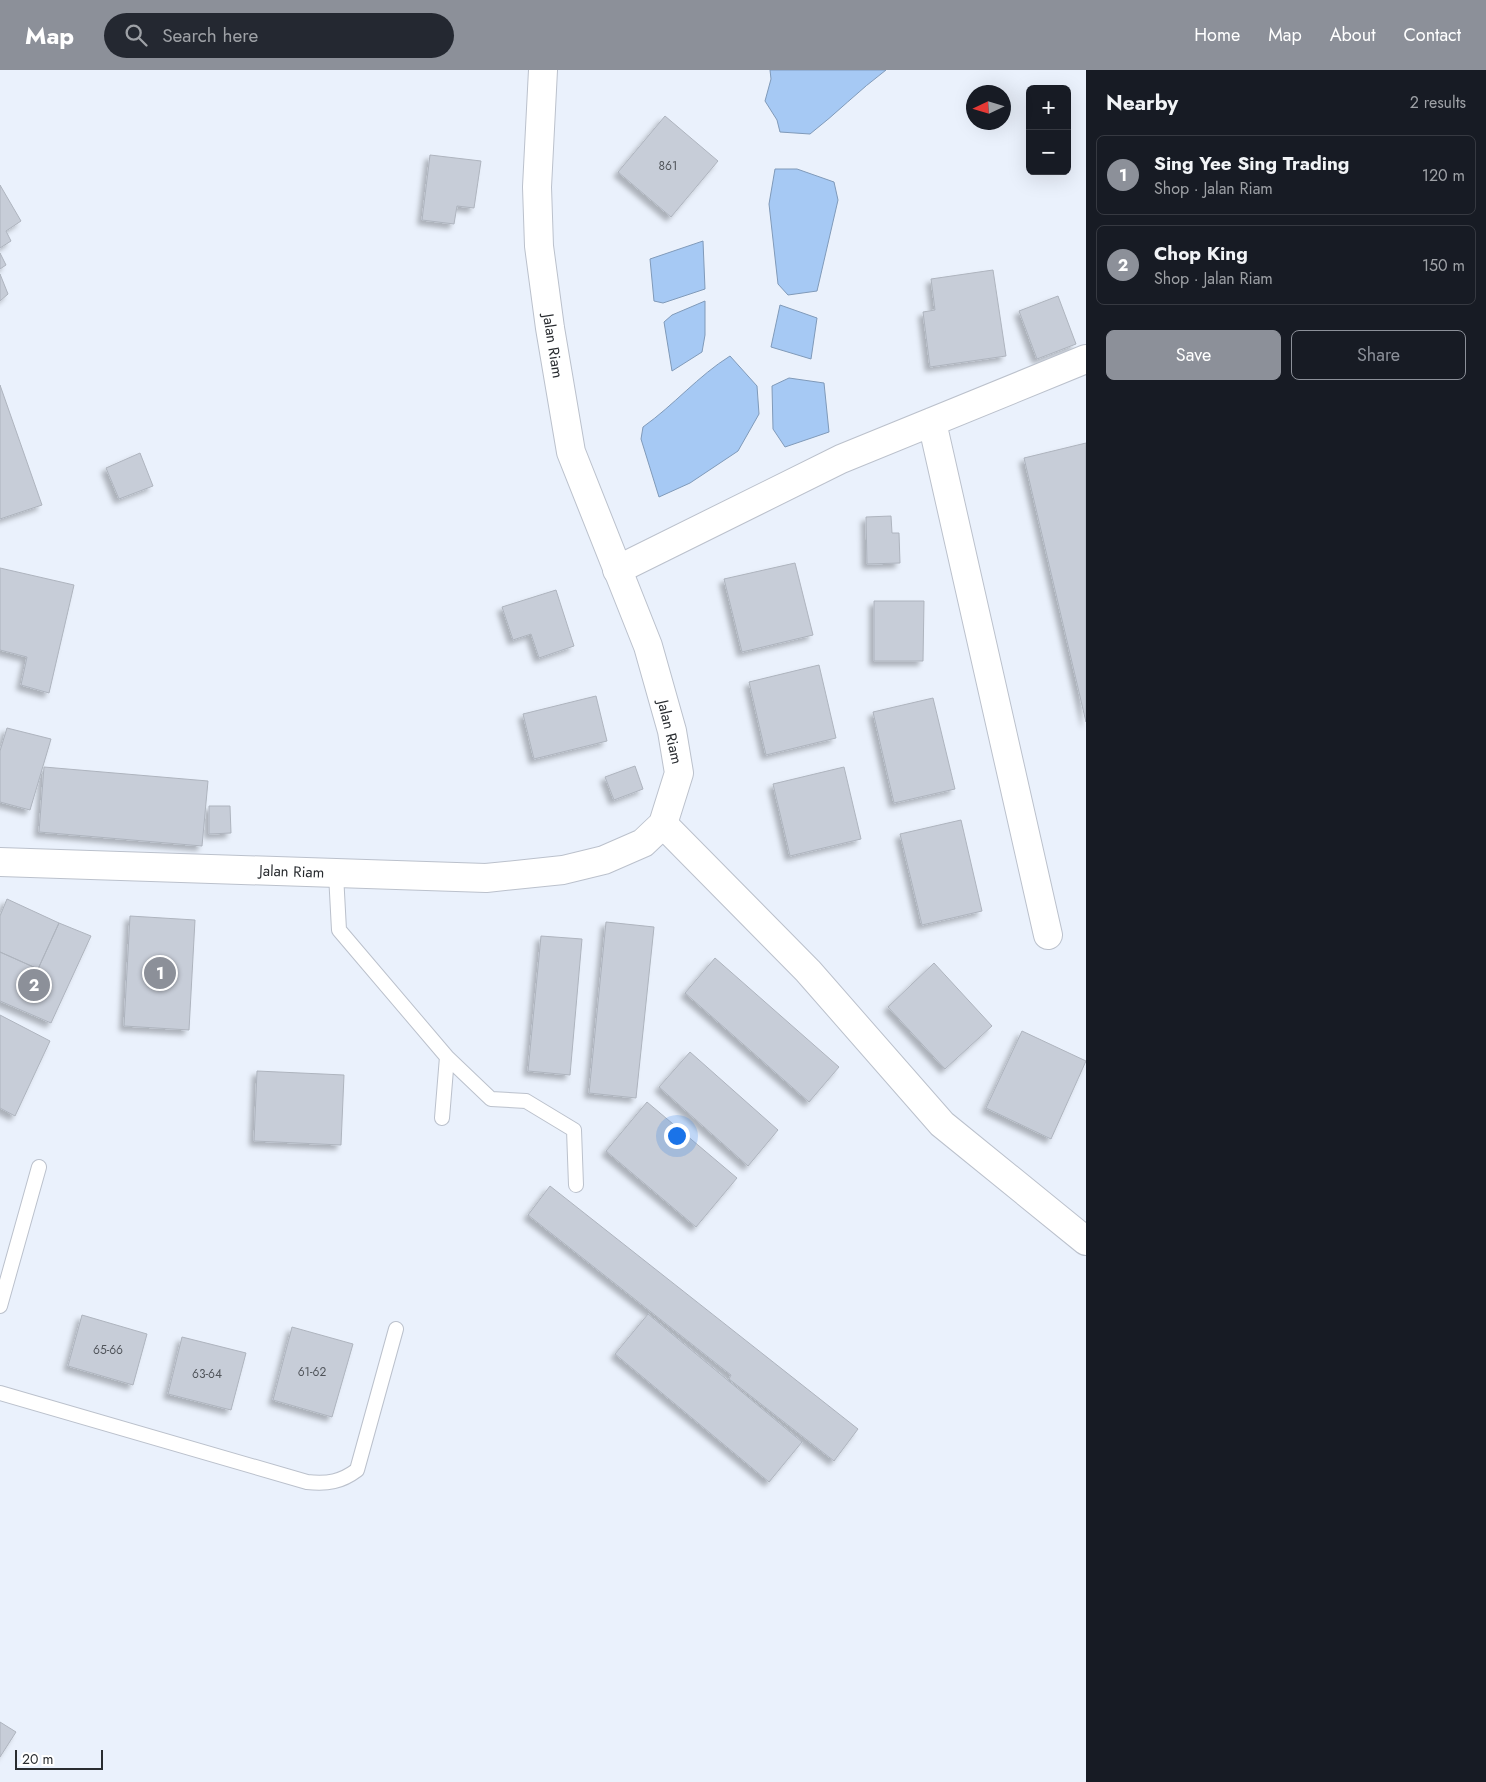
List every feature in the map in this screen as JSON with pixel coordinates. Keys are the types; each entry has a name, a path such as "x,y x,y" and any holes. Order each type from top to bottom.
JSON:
{"street":[{"name":"Jalan Riam","path":"0,862 486,878 563,870 604,860 642,843 663,824 679,773 672,731 648,646 571,452 550,328 539,246 537,187 543,70"},
{"path":"617,570 841,459 1086,359"},
{"path":"932,422 1048,935"},
{"path":"663,824 808,971 942,1124 1086,1242"}],"lane":[{"path":"336,874 339,930 447,1057 491,1098 526,1101 574,1130 576,1184"},
{"path":"442,1118 447,1057"},
{"path":"0,1306 39,1167"},
{"path":"0,1394 307,1482 326,1484 344,1479 358,1470 396,1329"}],"water":[{"path":"770,70 886,70 810,134 780,132 777,120 765,101 771,79"},
{"path":"775,169 797,169 834,182 838,200 817,291 788,295 778,284 769,204"},
{"path":"703,241 705,289 663,303 654,301 650,259"},
{"path":"705,301 705,335 702,352 672,371 664,322 672,315"},
{"path":"780,305 817,318 811,359 771,347"},
{"path":"730,356 757,386 759,414 738,451 690,483 659,497 641,439 643,427 707,372"},
{"path":"789,378 824,383 829,432 785,447 773,429 772,386"}],"building":[{"path":"665,116 718,161 671,217 618,172"},
{"path":"430,155 481,161 474,208 457,206 454,224 422,220"},
{"path":"0,185 21,221 6,231 11,241 0,248"},
{"path":"0,253 6,265 0,269"},
{"path":"993,270 1006,356 930,367 923,312 935,310 931,279"},
{"path":"0,274 8,294 0,301"},
{"path":"1058,296 1076,344 1037,359 1019,311"},
{"path":"0,385 42,505 0,519"},
{"path":"1086,443 1086,722 1024,458"},
{"path":"140,453 153,486 119,499 106,468"},
{"path":"891,516 892,533 899,533 900,563 867,564 866,517"},
{"path":"795,563 813,635 742,652 724,579"},
{"path":"0,568 74,585 49,693 21,685 27,657 0,650"},
{"path":"556,590 574,646 539,658 531,634 513,640 502,607"},
{"path":"874,601 924,601 923,661 874,661"},
{"path":"819,665 836,738 766,755 749,682"},
{"path":"596,696 607,741 534,759 523,714"},
{"path":"933,698 955,789 894,803 873,712"},
{"path":"7,728 51,739 30,810 0,802 0,751"},
{"path":"635,766 643,789 614,800 605,777"},
{"path":"44,767 208,781 202,846 39,832"},
{"path":"844,767 861,839 790,856 773,784"},
{"path":"209,806 230,806 231,833 209,834"},
{"path":"961,820 982,911 922,925 900,834"},
{"path":"7,899 59,923 38,969 0,952 0,916"},
{"path":"130,916 195,920 189,1030 124,1026"},
{"path":"606,922 654,927 636,1098 589,1093"},
{"path":"59,923 91,936 51,1023 0,1001 0,952 38,969"},
{"path":"541,936 582,939 570,1075 528,1071"},
{"path":"715,958 839,1067 809,1102 685,993"},
{"path":"934,963 992,1026 945,1069 888,1007"},
{"path":"0,1015 50,1041 15,1116 0,1108"},
{"path":"1022,1031 1086,1061 1051,1139 986,1108"},
{"path":"690,1052 778,1130 748,1166 659,1087"},
{"path":"257,1071 344,1075 341,1145 254,1141"},
{"path":"647,1102 737,1178 696,1227 606,1151"},
{"path":"550,1186 858,1429 834,1461 729,1379 731,1375 528,1215"},
{"path":"648,1314 802,1442 769,1482 615,1354"},
{"path":"82,1315 147,1334 133,1385 68,1366"},
{"path":"292,1327 353,1344 332,1417 273,1400"},
{"path":"182,1337 246,1353 231,1410 168,1394"},
{"path":"0,1722 16,1732 0,1757"}],"place":[{"name":"Sing Yee Sing Trading","path":"160,973"},
{"name":"Chop King","path":"34,985"}]}
